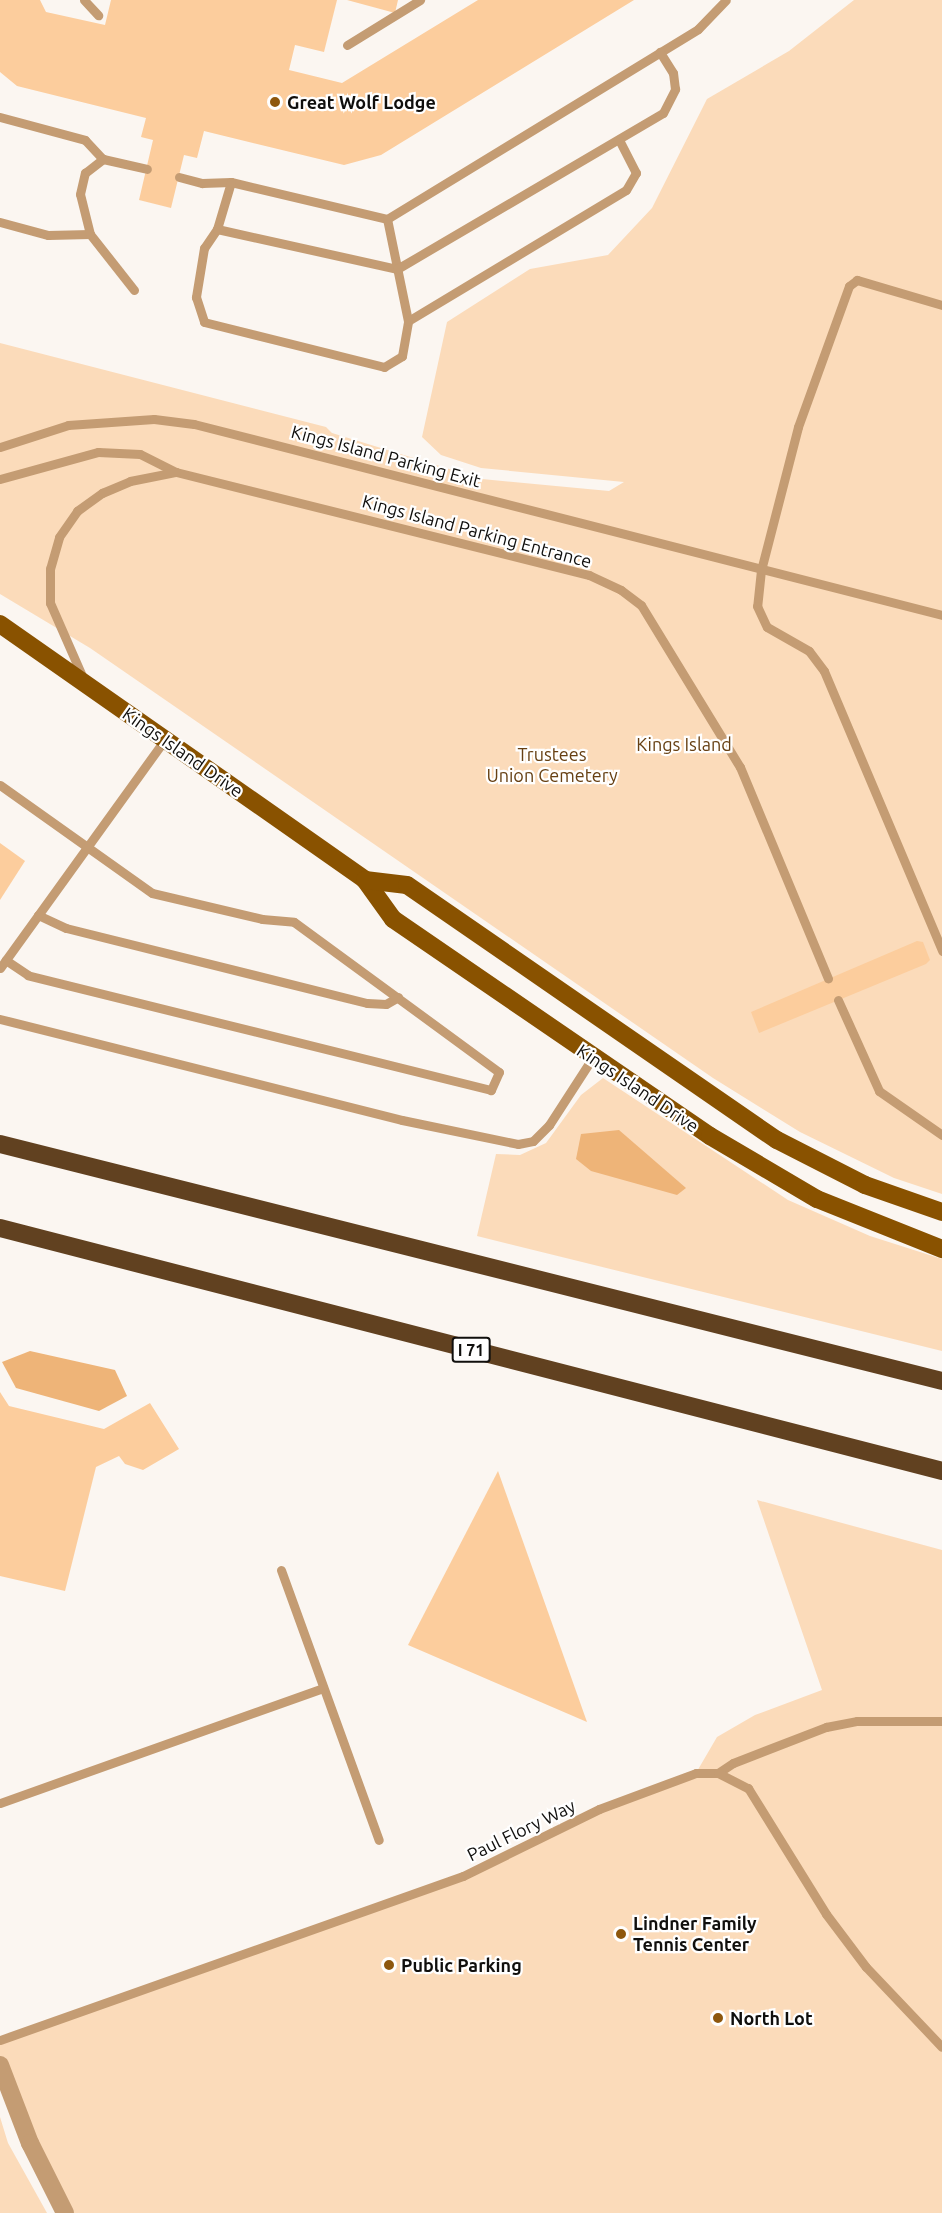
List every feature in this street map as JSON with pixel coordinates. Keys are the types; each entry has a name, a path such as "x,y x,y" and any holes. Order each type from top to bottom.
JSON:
{"highway":[{"path":"0,1144 942,1381"},
{"name":"I 71","path":"0,1228 942,1471"}],"main road":[{"name":"Kings Island Drive","path":"0,624 365,880 393,920 710,1136 817,1199 942,1249"},
{"name":"Kings Island Drive","path":"365,880 407,885 777,1140 865,1185 942,1212"}],"street":[{"path":"0,2065 30,2143 64,2213"}],"lane":[{"path":"84,0 98,15"},
{"path":"348,45 420,0"},
{"path":"179,177 202,183 231,182 387,219 660,52 714,17 726,0"},
{"path":"218,229 397,269 620,141 663,113 675,89 660,52"},
{"path":"0,117 85,140 103,159 147,169"},
{"path":"408,321 626,190 636,173 620,141"},
{"path":"103,159 84,173 80,194 90,234 134,290"},
{"path":"231,182 218,229 204,248 196,297 204,322 384,367 402,356 408,321 387,219"},
{"path":"0,222 48,235 90,234"},
{"path":"942,305 858,280 849,286 798,427 761,570 757,606 760,617 775,634 809,651 824,671 942,951"},
{"name":"Kings Island Parking Exit","path":"0,447 68,425 154,419 194,424 942,615"},
{"name":"Kings Island Parking Entrance","path":"0,479 98,452 140,454 176,472 589,575 641,605 740,767 828,978"},
{"path":"85,683 50,603 50,569 59,537 77,511 102,493 130,481 176,472"},
{"path":"0,785 88,847 152,892 262,919 294,922 499,1072 491,1090 28,975 3,964 88,847 165,739"},
{"path":"38,915 66,928 367,1003 386,1004 398,998"},
{"path":"838,1000 879,1091 942,1135"},
{"path":"0,1019 402,1120 518,1144 533,1141 549,1125 592,1057"},
{"path":"281,1570 379,1840"},
{"path":"0,1803 323,1688"},
{"path":"942,1721 857,1721 826,1727 733,1763 718,1773 748,1788 826,1914 866,1967 942,2047"},
{"name":"Paul Flory Way","path":"0,2040 463,1876 599,1809 696,1773 718,1773"}],"green space":[{"name":"Kings Island","path":"854,0 942,0 942,1194 894,1178 800,1132 713,1078 90,648 0,594 0,343 326,427 332,433 482,479 609,491 624,482 481,468 441,455 422,437 447,322 530,269 608,255 652,208 707,99 789,51"},
{"path":"603,1078 788,1200 870,1236 942,1259 942,1351 477,1236 496,1154 520,1155 546,1143 581,1095"},
{"name":"Lindner Family Tennis Center","path":"757,1500 942,1550 942,2213 65,2213 0,2065 0,2040 463,1876 599,1809 696,1773 717,1737 755,1715 822,1690"},
{"path":"0,2117 8,2143 47,2213 0,2213"}],"shaded area":[{"path":"619,1130 686,1188 677,1195 591,1171 576,1159 581,1134"},
{"path":"30,1351 115,1370 127,1396 99,1411 16,1388 2,1362"}],"building":[{"name":"Great Wolf Lodge","path":"0,0 40,0 46,12 105,25 111,0 337,0 324,52 295,45 289,70 342,83 478,0 634,0 381,155 344,165 204,131 197,158 184,155 171,208 139,200 153,140 141,137 146,118 17,86 0,72"},
{"path":"347,0 398,0 395,13"},
{"path":"0,843 25,861 0,900"},
{"path":"917,941 923,942 930,960 926,964 759,1033 751,1012"},
{"path":"0,1392 9,1406 104,1429 150,1403 179,1449 143,1470 125,1464 119,1456 96,1467 65,1591 0,1576"},
{"path":"498,1471 587,1722 408,1645"}],"place":[{"name":"Great Wolf Lodge","path":"275,102"},
{"name":"Lindner Family Tennis Center","path":"621,1934"},
{"name":"Public Parking","path":"389,1965"},
{"name":"North Lot","path":"718,2018"}],"park label":[{"name":"Trustees Union Cemetery","path":"552,765"}]}
